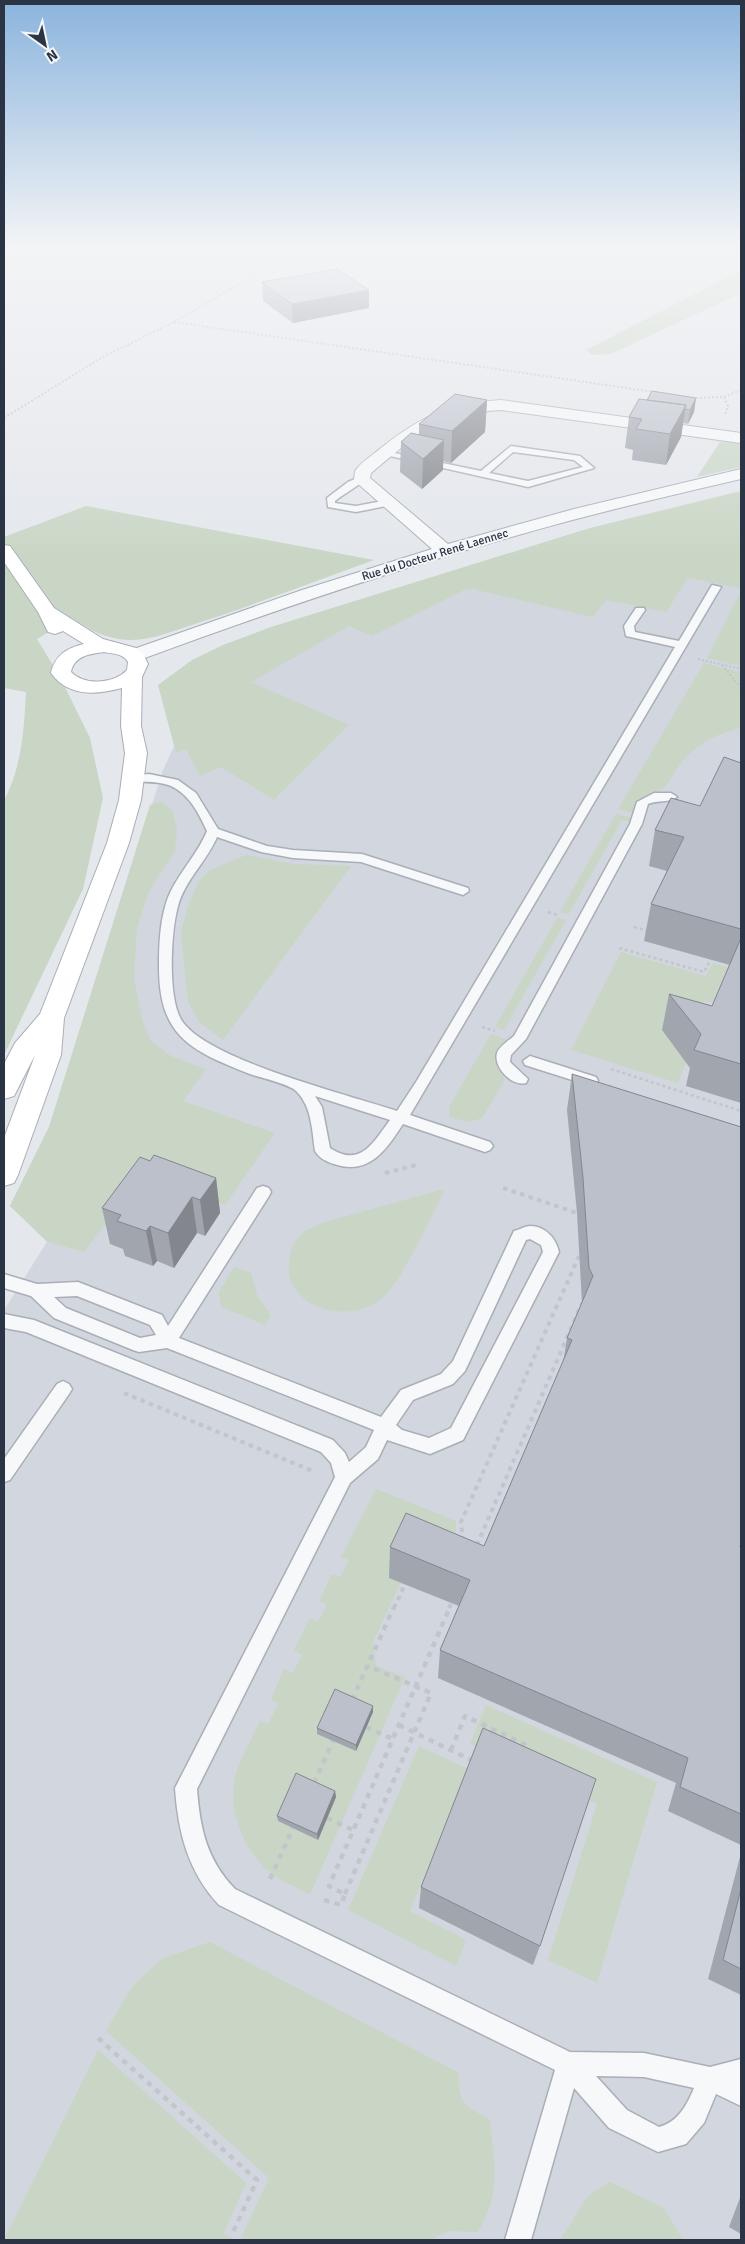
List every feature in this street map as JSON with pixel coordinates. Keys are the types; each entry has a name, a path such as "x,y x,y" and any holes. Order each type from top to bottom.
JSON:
{"main road":[{"path":"4,550 47,612 68,657"},
{"path":"47,612 104,646 127,650 135,655 138,662 137,669 132,676 108,686 78,686 67,680 61,673 61,664 68,657 77,652 104,646"},
{"path":"4,1175 48,1055 51,1018 118,843 130,800 136,753 131,726 132,676"},
{"path":"94,687 131,726"},
{"path":"4,1089 24,1050 51,1018"}],"street":[{"path":"445,550 362,479 364,471 426,421 451,410 478,405 501,405 741,438"},
{"name":"Rue du Docteur René Laennec","path":"135,655 303,596 445,550 741,474"}],"lane":[{"path":"385,454 528,484 590,468 577,458 511,449 483,474"},
{"path":"362,479 351,484 330,500 331,505 356,509 388,503"},
{"path":"300,1085 315,1107 323,1151 337,1162 358,1162 376,1151 400,1117 534,898 716,588"},
{"path":"640,610 630,626 630,634 681,645"},
{"path":"133,778 166,780 189,790 207,817 213,832 208,846 180,888 172,905 166,933 166,981 171,1014 184,1033 199,1044 251,1069 485,1146"},
{"path":"521,1079 503,1064 504,1053 519,1039 636,824 643,802 654,797 671,797"},
{"path":"213,832 265,849 314,856 355,856 464,891"},
{"path":"530,1061 593,1082 599,1088"},
{"path":"168,1341 263,1192"},
{"path":"37,1291 60,1313 139,1345 168,1341 385,1426 396,1436 430,1446 456,1434 468,1416 551,1252 550,1243 543,1236 530,1232 520,1236 459,1366 447,1379 407,1395 385,1426 372,1453 344,1476 186,1788 188,1817 204,1870 211,1882 227,1897 569,2064 618,2119 658,2140 678,2135 695,2114 710,2079"},
{"path":"4,1281 37,1291 78,1289 156,1320 168,1341"},
{"path":"4,1321 28,1325 327,1446 339,1459 344,1476"},
{"path":"4,1474 63,1389"},
{"path":"569,2064 644,2065 710,2079 741,2094"},
{"path":"518,2240 569,2064"},
{"path":"710,2079 741,2071"}],"path":[{"path":"4,418 22,411 78,372 119,350"},
{"path":"364,350 660,393"},
{"path":"688,397 724,397 741,390"},
{"path":"741,668 721,664 741,688"},
{"path":"634,927 649,931"},
{"path":"619,948 704,972 710,959 717,961"},
{"path":"608,1068 741,1111"},
{"path":"503,1188 577,1213"},
{"path":"464,1552 461,1522 579,1256"},
{"path":"473,1553 582,1303"},
{"path":"117,1390 317,1473"},
{"path":"351,1703 405,1584"},
{"path":"345,1894 329,1886 455,1595"},
{"path":"324,1900 342,1905 431,1693 368,1666"},
{"path":"451,1750 465,1716 526,1745"},
{"path":"399,1726 473,1761"},
{"path":"366,1727 393,1740"},
{"path":"312,1786 333,1741"},
{"path":"327,1818 353,1830"},
{"path":"270,1879 293,1828"},
{"path":"98,2038 257,2180 233,2232"}],"shaded area":[{"path":"741,510 741,2240 4,2240 4,1310 47,1242 10,1206 49,1127 163,770 187,719 325,631 534,562"}],"green space":[{"path":"586,350 620,350 611,354 592,355"},
{"path":"720,442 741,443 741,467 697,477"},
{"path":"741,491 741,588 688,578 666,612 606,600 593,617 468,588 372,636 349,626 251,682 349,725 274,800 221,767 200,776 186,749 176,753 158,685 192,660 223,645 271,627 590,528"},
{"path":"86,506 374,560 242,608 154,637 137,640 112,638 91,630 72,618 37,639 60,677 90,738 103,798 83,889 4,1055 4,801 15,775 21,748 26,692 4,688 4,537"},
{"path":"741,591 741,666 707,658"},
{"path":"704,663 741,672 741,728 716,736 693,750 662,789 643,797 636,803 633,807 634,813 618,809"},
{"path":"161,802 172,810 177,828 175,851 149,891 137,927 134,979 143,1023 151,1041 171,1056 206,1069 183,1101 275,1133 225,1205 150,1178 122,1204 84,1252 48,1242 10,1206 49,1127 150,805"},
{"path":"616,814 633,818 631,822 622,820 569,914 560,912"},
{"path":"246,855 294,864 351,866 223,1040 199,1022 188,1002 181,931 188,906 198,882 210,870"},
{"path":"557,918 566,920 504,1030 495,1027"},
{"path":"621,952 706,976 713,963 728,967 712,1003 704,1001 699,1014 662,1031 686,1062 678,1083 571,1050"},
{"path":"491,1034 509,1040 499,1048 494,1059 505,1080 482,1118 469,1122 449,1117 450,1105"},
{"path":"441,1190 444,1192 415,1249 398,1279 381,1299 368,1307 352,1311 337,1311 321,1308 307,1301 297,1291 290,1278 289,1262 295,1241 304,1232 328,1221"},
{"path":"234,1267 251,1273 257,1295 271,1315 265,1325 221,1307 219,1292"},
{"path":"376,1489 456,1521 456,1558 436,1567 425,1593 401,1583 373,1642 376,1666 405,1677 310,1895 269,1872 251,1851 238,1825 233,1797 234,1783 239,1764 260,1721 268,1724 278,1704 271,1699 284,1669 293,1673 302,1655 294,1650 310,1618 318,1622 327,1605 319,1601 332,1574 340,1577 349,1560 341,1557"},
{"path":"486,1705 657,1782 597,1983 548,1960 597,1804 470,1744"},
{"path":"419,1746 468,1769 410,1911 466,1940 456,1966 348,1910"},
{"path":"210,1942 459,2073 460,2092 464,2102 490,2120 494,2164 493,2191 486,2218 478,2232 449,2231 430,2240 240,2240 269,2178 106,2031 131,1988 161,1959"},
{"path":"98,2050 246,2183 224,2233 235,2240 4,2240"},
{"path":"610,2182 664,2208 683,2240 560,2240 588,2196"}],"building":[{"path":"652,391 696,398 690,410 685,409 686,405 647,400"},
{"path":"455,394 487,400 452,431 419,424"},
{"path":"639,399 686,405 670,434 636,429 642,419 629,417"},
{"path":"411,433 444,440 423,459 401,442"},
{"path":"724,757 741,763 741,929 651,904 684,837 655,830 671,798 700,806"},
{"path":"741,938 741,1064 694,1050 701,1034 669,994 712,1006"},
{"path":"572,1074 741,1127 741,1814 680,1787 688,1758 440,1650 470,1580 390,1547 406,1513 484,1546 572,1340 567,1338 593,1276 589,1268 583,1178"},
{"path":"154,1155 216,1178 200,1200 192,1197 168,1233 150,1226 146,1231 117,1221 121,1215 102,1208 140,1157 150,1161"},
{"path":"335,1689 373,1706 356,1745 317,1728"},
{"path":"483,1728 596,1779 540,1946 421,1887"},
{"path":"296,1773 335,1791 317,1834 277,1816"},
{"path":"741,1889 741,1969 723,1960"}]}
